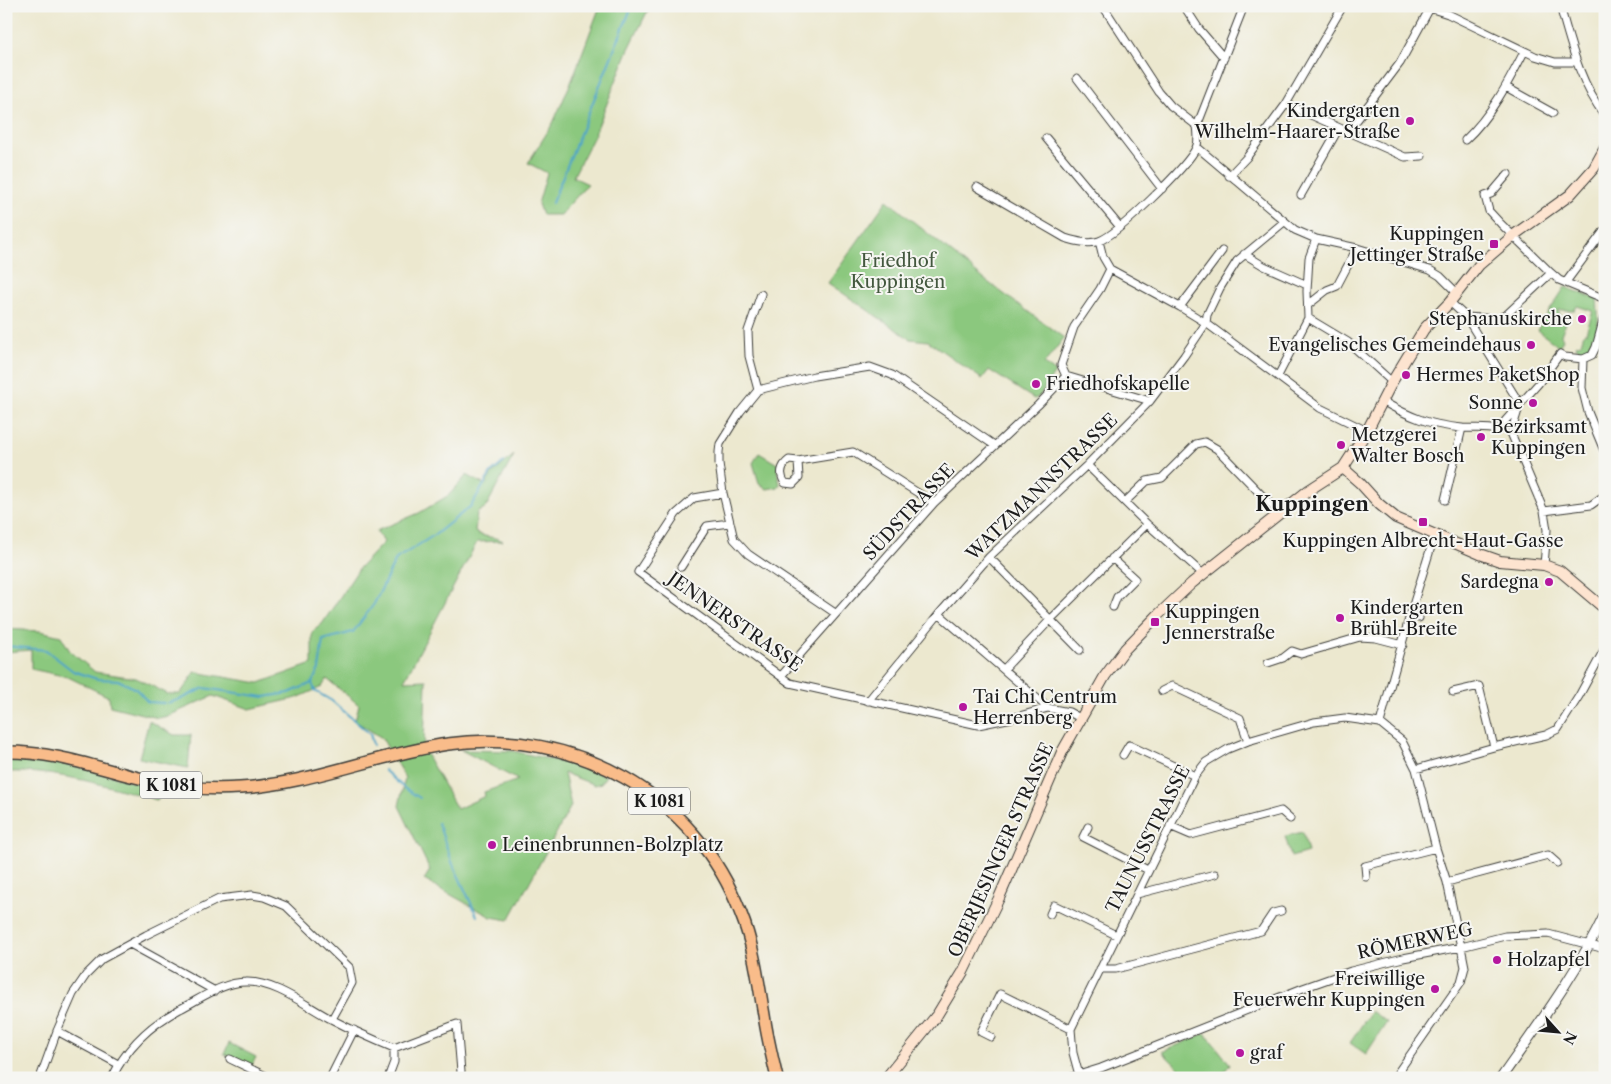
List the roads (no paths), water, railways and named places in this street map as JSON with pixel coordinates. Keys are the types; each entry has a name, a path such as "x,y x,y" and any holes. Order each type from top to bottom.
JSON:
{"main road":[{"path":"1605,148 1594,168 1570,195 1514,235 1479,265 1458,293 1424,329 1392,382 1367,432 1343,468 1396,518 1478,554 1500,561 1544,565 1560,571 1605,608"},
{"name":"OBERJESINGER STRASSE","path":"889,1077 937,1015 963,972 999,898 1055,766 1105,676 1125,649 1158,615 1203,574 1309,490 1343,468"},
{"name":"K 1081","path":"6,752 65,757 154,782 208,788 261,786 430,747 459,743 497,741 524,743 563,751 599,764 623,776 656,798 676,815 700,841 719,868 736,902 752,947 770,1048 778,1077"}],"street":[{"path":"1103,6 1159,92 1171,106 1198,126"},
{"path":"1184,6 1199,29 1224,58"},
{"path":"977,187 1065,238 1080,242 1099,241 1120,227 1162,189 1196,147 1198,126 1244,6"},
{"path":"1230,176 1248,157 1286,104 1343,6"},
{"path":"1560,6 1575,62 1592,98 1605,116"},
{"path":"1348,132 1400,63 1426,7 1448,14 1524,52 1555,62 1575,62"},
{"path":"1465,140 1474,132 1506,87 1524,52"},
{"path":"1076,78 1162,189"},
{"path":"1506,87 1553,113"},
{"path":"1286,104 1405,157 1422,156"},
{"path":"1301,195 1339,128"},
{"path":"1046,138 1120,227"},
{"path":"1196,147 1295,230 1316,239 1357,248 1430,270 1440,276 1458,293"},
{"path":"1508,174 1491,194 1485,196 1489,211 1559,280 1605,299"},
{"name":"WATZMANNSTRASSE","path":"868,701 939,614 989,557 1087,465 1150,401 1206,324 1207,315 1229,272 1244,254 1284,222"},
{"path":"1566,282 1603,232"},
{"path":"1278,376 1308,318 1307,285 1309,258 1316,239"},
{"path":"1099,241 1103,257 1110,269 1180,307 1320,408 1367,432"},
{"path":"1308,305 1327,290 1337,286 1357,248"},
{"path":"1180,307 1222,251"},
{"path":"1244,254 1264,266 1307,285"},
{"path":"1110,269 1100,289 1074,327 1061,365 1066,376 1150,401"},
{"path":"1466,317 1498,319 1507,314 1551,273"},
{"path":"758,390 749,356 748,331 761,294"},
{"path":"1450,302 1466,317 1520,404"},
{"path":"1497,430 1560,354 1564,357 1583,359 1592,355 1605,314"},
{"path":"1308,318 1348,342 1392,382"},
{"path":"1583,359 1583,394 1588,412 1605,453"},
{"path":"835,613 748,554 734,539 729,523 718,463 720,444 740,412 758,390 814,376 870,368 892,375 994,445"},
{"name":"SÜDSTRASSE","path":"782,676 835,613 934,502 1038,405 1066,376"},
{"path":"1382,401 1410,417 1428,422 1510,433"},
{"path":"1520,404 1510,433 1544,511 1548,530 1544,565"},
{"path":"1444,500 1462,428"},
{"path":"1125,502 1147,480 1162,478 1196,444 1205,442 1217,449 1279,513"},
{"path":"798,461 852,452 934,502"},
{"path":"1087,465 1147,524 1203,574"},
{"name":"JENNERSTRASSE","path":"723,493 694,498 676,514 638,572 790,683 978,724 1012,718 1048,708 1069,712 1080,718"},
{"path":"1544,511 1590,505 1605,495"},
{"path":"681,567 707,526 729,523"},
{"path":"1004,669 1051,619 1147,524"},
{"path":"1394,1078 1461,982 1465,967 1447,882 1436,848 1416,769 1402,741 1380,723 1435,534"},
{"path":"989,557 1080,650"},
{"path":"1112,558 1135,578 1117,596 1113,607"},
{"path":"939,614 1048,708"},
{"path":"1410,615 1419,618"},
{"path":"1268,663 1283,658 1292,651 1300,654 1360,637 1376,638 1402,645"},
{"path":"1416,769 1494,747 1546,735 1558,729 1579,696 1605,648"},
{"path":"1162,691 1172,686 1240,718 1248,741"},
{"path":"1453,692 1479,686 1494,747"},
{"name":"TAUNUSSTRASSE","path":"1079,1075 1072,1053 1071,1029 1195,776 1206,762 1228,749 1248,741 1314,722 1345,718 1380,723"},
{"path":"1123,755 1129,745 1195,776"},
{"path":"1170,826 1191,835 1281,811 1290,819"},
{"path":"1088,827 1083,838 1148,870"},
{"path":"1366,877 1365,866 1436,848"},
{"path":"1447,882 1548,855 1557,863"},
{"path":"1137,894 1215,874"},
{"path":"40,1078 73,994 86,975 102,960 130,944 220,899 252,895 275,900 296,913 349,966 352,983 332,1019"},
{"path":"1050,914 1054,905 1116,935"},
{"path":"1100,969 1116,970 1260,931 1273,914 1281,911"},
{"path":"1501,1078 1550,1009 1590,945 1605,914"},
{"name":"RÖMERWEG","path":"1069,1078 1101,1068 1351,970 1504,936 1548,934 1605,949"},
{"path":"130,944 214,991"},
{"path":"112,1078 118,1064 140,1036 155,1024 214,991 235,983 246,982 259,983 284,993 332,1019 394,1048 457,1024 461,1072 459,1078"},
{"path":"991,1037 982,1032 1000,994 1071,1029"},
{"path":"330,1078 354,1030"},
{"path":"57,1031 118,1064"},
{"path":"388,1078 394,1062 394,1048"},
{"path":"230,1059 270,1078"}],"waterway":[{"path":"552,203 632,6"},
{"path":"168,703 204,688 264,697 289,693 312,683 319,669 323,640 353,632 374,604 396,559 436,534 471,506 491,473 504,462"},
{"path":"6,646 46,650 73,671 97,679 118,680 136,689 148,702 164,703"},
{"path":"312,683 315,691 332,701 370,734 373,745"},
{"path":"384,770 404,788 420,798"},
{"path":"438,823 452,862 477,916"}],"place":[{"name":"Kindergarten Wilhelm-Haarer-Straße","path":"1410,121"},
{"name":"Kuppingen Jettinger Straße","path":"1494,244"},
{"name":"Stephanuskirche","path":"1582,319"},
{"name":"Evangelisches Gemeindehaus","path":"1531,345"},
{"name":"Hermes PaketShop","path":"1406,375"},
{"name":"Friedhofskapelle","path":"1036,384"},
{"name":"Sonne","path":"1533,403"},
{"name":"Bezirksamt Kuppingen","path":"1481,437"},
{"name":"Metzgerei Walter Bosch","path":"1341,445"},
{"name":"Kuppingen Albrecht-Haut-Gasse","path":"1423,522"},
{"name":"Sardegna","path":"1549,582"},
{"name":"Kindergarten Brühl-Breite","path":"1340,618"},
{"name":"Kuppingen Jennerstraße","path":"1155,622"},
{"name":"Tai Chi Centrum Herrenberg","path":"963,707"},
{"name":"Leinenbrunnen-Bolzplatz","path":"492,845"},
{"name":"Holzapfel","path":"1497,960"},
{"name":"Freiwillige Feuerwehr Kuppingen","path":"1435,989"},
{"name":"graf","path":"1240,1053"}],"district":[{"name":"Kuppingen","path":"1312,504"}],"park label":[{"name":"Friedhof Kuppingen","path":"898,271"}]}
